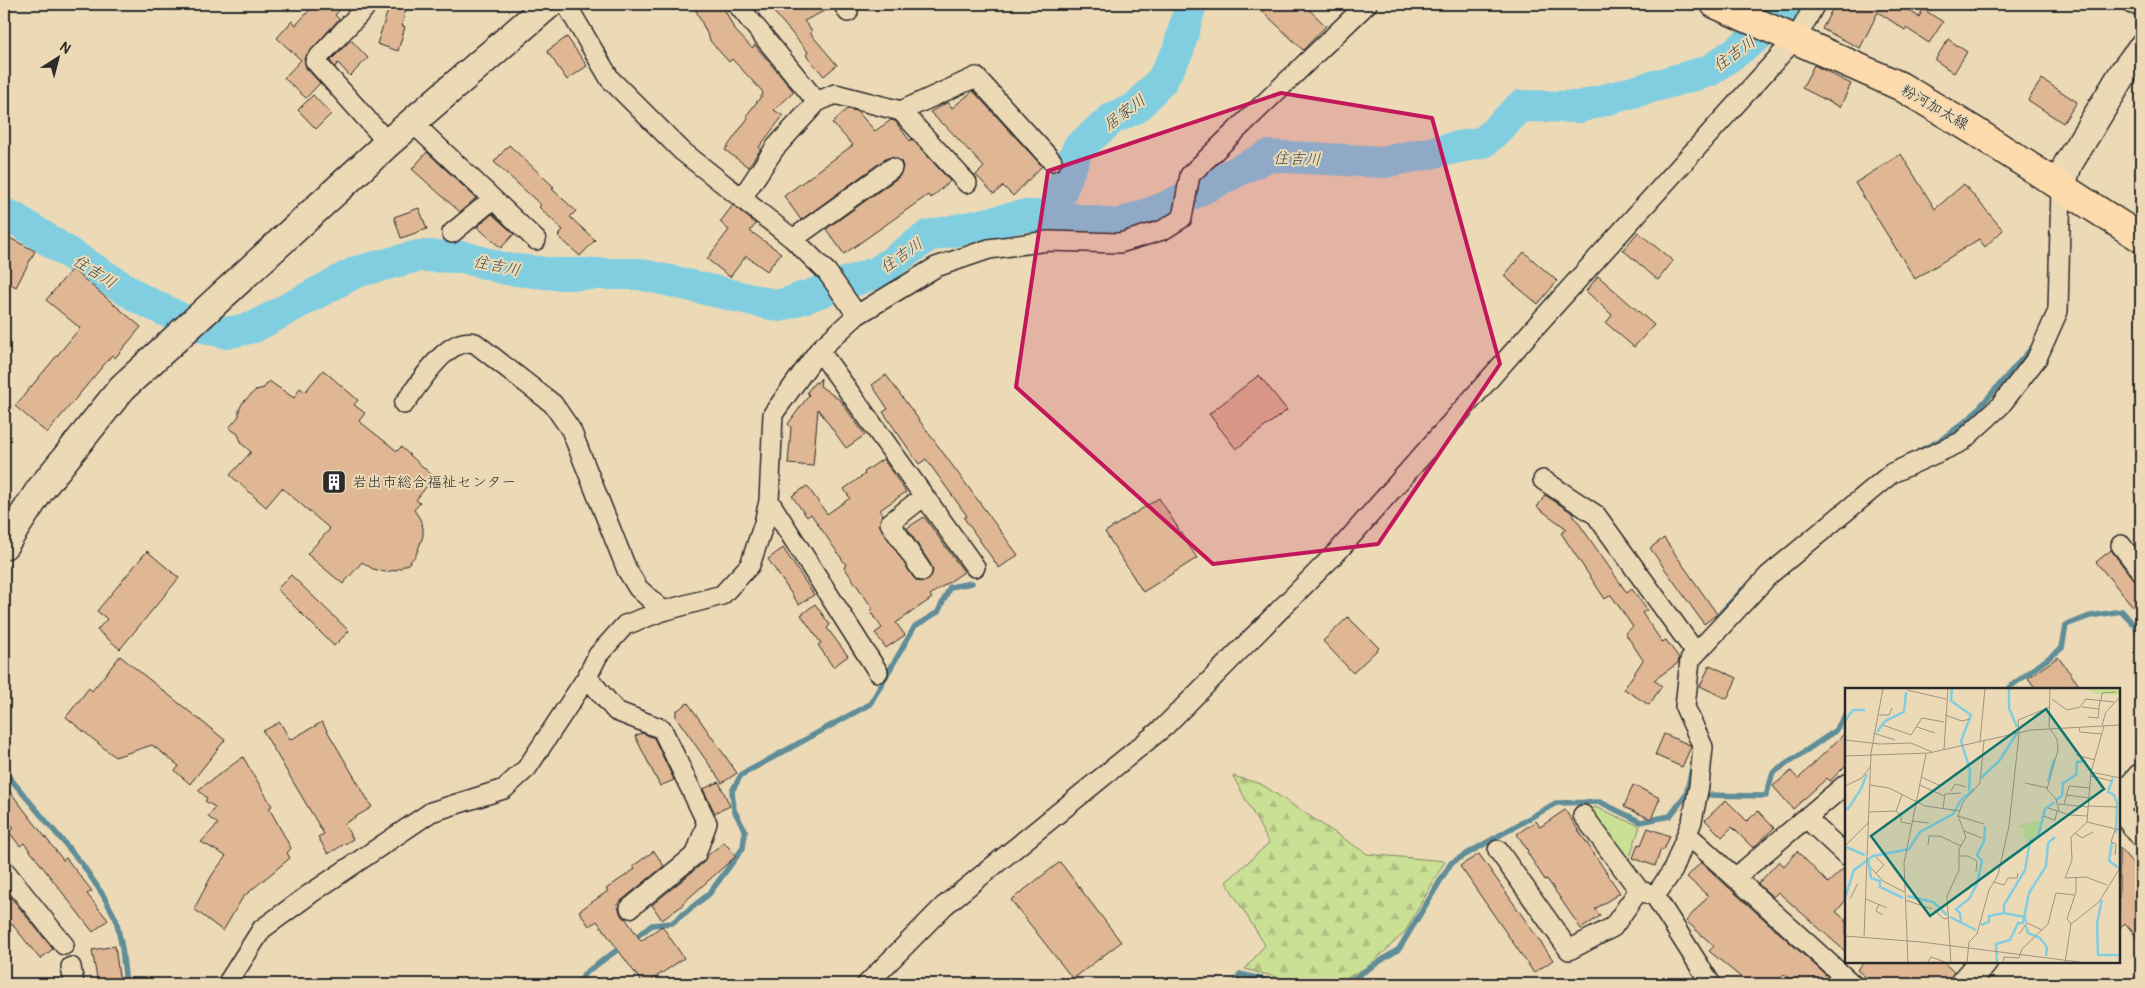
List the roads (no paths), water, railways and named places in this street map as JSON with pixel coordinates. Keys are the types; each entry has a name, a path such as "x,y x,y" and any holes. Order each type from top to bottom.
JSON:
{"main road":[{"name":"粉河加太線","path":"1715,4 1900,86 1973,130 2141,238"}],"street":[{"path":"364,4 364,9 315,61 388,143"},
{"path":"4,545 40,490 122,388 388,143 549,4"},
{"path":"566,4 610,79 682,151 793,239 827,272 857,316"},
{"path":"737,4 817,102"},
{"path":"227,984 262,929 310,894 431,812 504,789 528,768 587,677 598,655 625,625 663,611 722,595 750,565 769,501 773,414 819,350 857,316 936,267 989,249 1048,241 1120,243 1163,230 1182,218 1190,175 1367,4"},
{"path":"867,984 944,906 1164,727 1338,551 1815,4"},
{"path":"2132,4 2141,6"},
{"path":"1498,850 1569,950 1613,927 1673,870 1692,821 1699,786 1703,746 1685,707 1690,660 1769,575 1892,473 1961,442 2000,406 2037,358 2058,312 2060,186 2068,164 2124,72 2141,49"},
{"path":"901,111 976,77 1052,161"},
{"path":"742,198 774,148 817,102 835,94 901,111 967,183"},
{"path":"412,122 536,240"},
{"path":"793,239 892,168"},
{"path":"452,233 493,199"},
{"path":"404,404 446,350 466,341 475,343 553,404 571,430 626,570 638,588 663,611"},
{"path":"819,350 975,567"},
{"path":"1543,480 1596,515 1696,653"},
{"path":"922,571 890,523 924,496"},
{"path":"769,501 878,672"},
{"path":"2121,545 2141,571"},
{"path":"587,677 616,711 662,729 707,823 696,854 630,908"},
{"path":"2120,802 2141,778"},
{"path":"1735,878 1845,785"},
{"path":"2120,812 2141,838"},
{"path":"1583,815 1647,893 1712,984"},
{"path":"1806,818 1845,854"},
{"path":"1687,834 1852,984"},
{"path":"4,870 64,945"}],"waterway":[{"name":"居家川","path":"1051,216 1078,148 1113,118 1136,108 1162,80 1178,51 1191,4"},
{"name":"住吉川","path":"4,214 14,218 139,298 192,324 227,333 254,327 356,272 418,256 463,257 506,269 556,274 639,274 779,306 878,272 928,236 1023,216 1051,216 1118,225 1164,208 1268,156 1384,162 1484,142 1521,106 1579,107 1709,71 1754,39 1794,4"},
{"path":"1919,451 1941,440 1970,418 2036,343"},
{"path":"632,940 652,925 672,923 709,894 743,848 745,831 734,810 732,791 741,775 870,704 915,626 938,612 950,587 972,583"},
{"path":"1717,617 1743,589"},
{"path":"2010,688 2062,648 2066,625 2090,616 2122,611 2141,634"},
{"path":"1700,795 1766,796 1773,773 1835,731 1845,716"},
{"path":"1345,984 1399,949 1451,863 1556,803 1600,802 1641,822 1670,816 1686,795 1693,764"},
{"path":"4,771 82,864 103,895 116,919 122,948 126,984"},
{"path":"580,984 584,974 624,945"},
{"path":"1233,984 1240,974 1282,984"}],"place":[{"name":"岩出市総合福祉センター","path":"334,482"}]}
